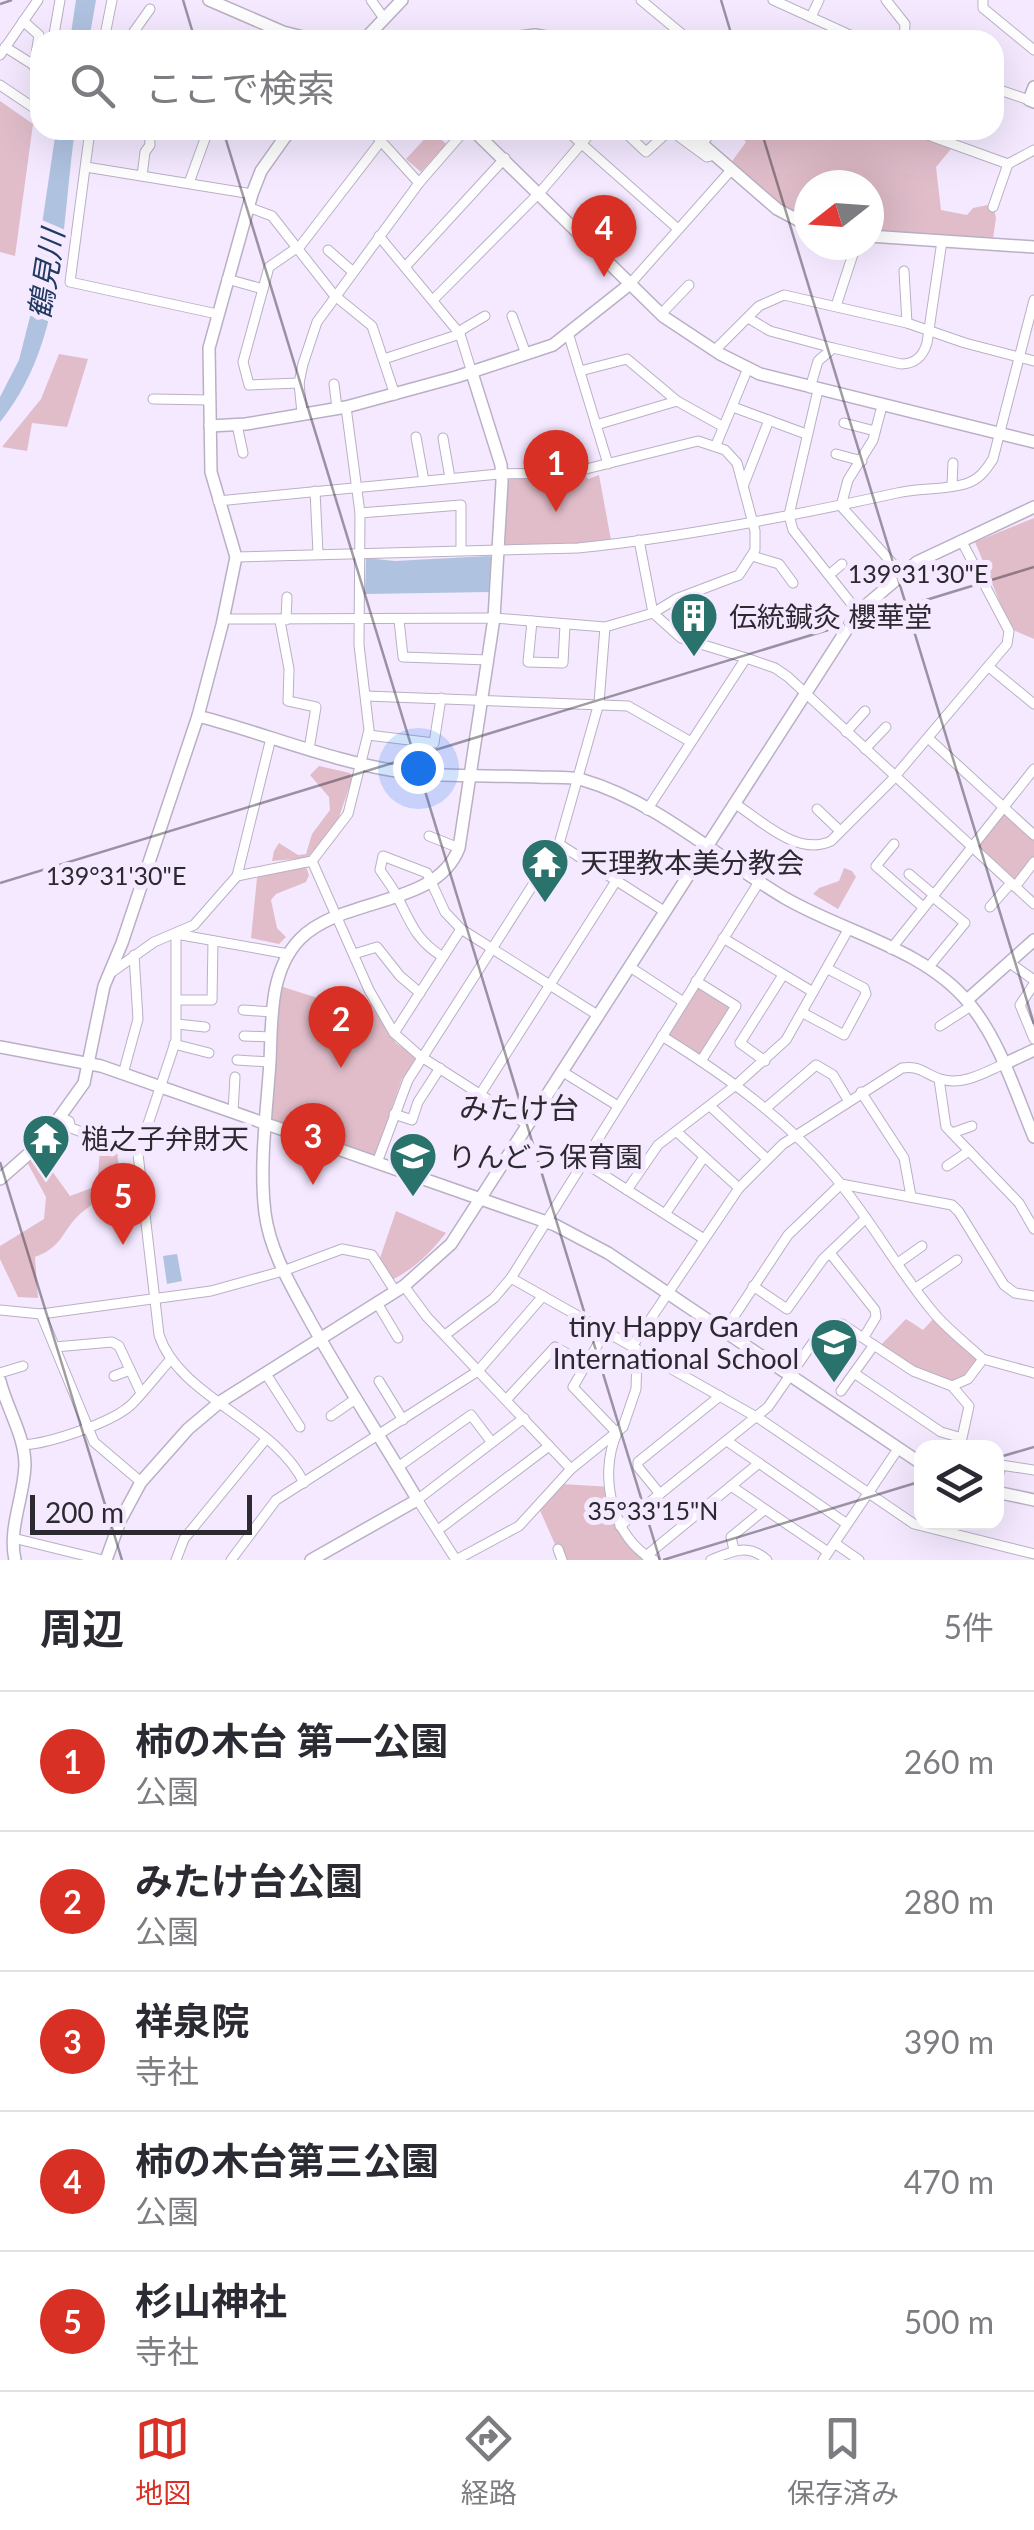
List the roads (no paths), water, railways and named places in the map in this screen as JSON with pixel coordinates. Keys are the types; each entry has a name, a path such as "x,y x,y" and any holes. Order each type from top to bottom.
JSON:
{"street":[{"path":"30,64 3,51 38,0"},
{"path":"55,30 60,0"},
{"path":"106,30 112,0"},
{"path":"208,0 273,30"},
{"path":"371,0 384,17"},
{"path":"373,30 402,0"},
{"path":"641,0 677,30"},
{"path":"773,0 839,30"},
{"path":"812,18 820,0"},
{"path":"886,0 905,24 905,30"},
{"path":"983,0 983,8 1034,50"},
{"path":"135,30 150,9"},
{"path":"23,21 33,30"},
{"path":"0,85 30,105"},
{"path":"1004,90 1032,96"},
{"path":"89,140 70,282 217,314"},
{"path":"142,176 150,140"},
{"path":"188,183 204,140"},
{"path":"0,1180 41,1143 84,1083 104,986 198,716 236,557 210,472 208,348 252,194 261,171 283,140"},
{"path":"302,413 300,383 307,346 334,295 456,140"},
{"path":"484,140 661,314 714,350 748,368 814,389 1034,442"},
{"path":"577,140 678,229"},
{"path":"433,300 585,140"},
{"path":"633,140 646,152 659,140"},
{"path":"683,140 706,157 715,155"},
{"path":"697,140 778,209 794,218"},
{"path":"702,144 705,140"},
{"path":"942,140 1008,164"},
{"path":"300,383 249,386 243,362 269,267 298,247 381,141 419,184"},
{"path":"994,207 1008,164 1034,150"},
{"path":"405,267 504,158"},
{"path":"86,166 252,194"},
{"path":"210,426 342,408 395,395 526,354 569,336 630,284 732,170"},
{"path":"248,207 272,216 334,295 372,326 395,395"},
{"path":"379,236 459,333 472,372 502,474 494,618 459,848 443,876 313,928 288,954 277,975 265,1211 271,1240 283,1270 354,1400 456,1560 519,1526 571,1469 623,1428 636,1389 637,1357 633,1345"},
{"path":"884,237 1034,247"},
{"path":"748,318 770,331 909,364 925,352 942,241"},
{"path":"328,250 352,271"},
{"path":"836,306 851,260"},
{"path":"904,271 907,323"},
{"path":"227,279 263,290"},
{"path":"661,314 688,285"},
{"path":"714,350 766,301 784,296 907,323 1034,361"},
{"path":"236,557 578,548 841,506 918,488 965,484 981,476 993,459 1034,300"},
{"path":"384,359 459,333 485,316"},
{"path":"512,316 526,354"},
{"path":"569,336 608,464"},
{"path":"833,348 818,361 789,514 794,530 858,612"},
{"path":"580,370 627,360 677,401 722,426"},
{"path":"716,445 748,368"},
{"path":"237,876 312,861 348,814 368,735 359,645 358,487 334,384"},
{"path":"153,399 210,400"},
{"path":"596,425 677,401"},
{"path":"841,506 848,480 862,461 882,406"},
{"path":"733,408 806,434"},
{"path":"744,484 770,420"},
{"path":"844,423 875,430"},
{"path":"236,424 243,453"},
{"path":"564,438 575,472"},
{"path":"419,440 424,481"},
{"path":"218,501 450,478 575,472 688,441 716,445 737,464 752,521 752,556 740,575 676,599 653,613 605,627 494,618 223,620"},
{"path":"447,442 450,478"},
{"path":"836,454 862,461"},
{"path":"952,486 953,463"},
{"path":"315,491 318,554"},
{"path":"360,513 460,504 461,550"},
{"path":"841,506 901,573"},
{"path":"13,1538 104,1560 141,1482 188,1429 220,1402 400,1288 451,1244 858,612 901,573 1034,507"},
{"path":"639,540 653,613 680,638 775,668 1034,904"},
{"path":"734,803 806,846 824,844 895,777 1007,644 1009,631 961,540"},
{"path":"752,556 779,564 781,572 793,583"},
{"path":"829,575 842,564"},
{"path":"287,597 283,621 288,701 316,707 309,749"},
{"path":"399,620 403,657 488,660"},
{"path":"532,622 528,662 563,663 565,625"},
{"path":"378,1160 408,1080 559,844 598,704 605,627"},
{"path":"647,810 746,658"},
{"path":"989,668 1034,704"},
{"path":"366,696 598,704 639,710 691,742"},
{"path":"368,735 434,744 441,698"},
{"path":"846,732 864,712"},
{"path":"198,716 309,749 410,772 578,778 606,788 707,846 758,882 928,968 969,1003 989,1031 1028,1106 1034,1137"},
{"path":"865,749 879,731"},
{"path":"110,974 134,955 194,925 237,876 271,738"},
{"path":"928,738 1034,834"},
{"path":"891,949 1034,769"},
{"path":"817,809 840,831"},
{"path":"429,836 459,848"},
{"path":"894,843 876,866 924,907"},
{"path":"559,844 664,911"},
{"path":"443,958 418,937 380,870 383,856 427,873 445,912 461,929 599,1016"},
{"path":"312,861 378,1007 394,1033 424,1058 528,1124"},
{"path":"990,908 1034,862"},
{"path":"909,874 965,924 928,968"},
{"path":"481,1094 616,881"},
{"path":"445,1335 494,1298 510,1278 758,882"},
{"path":"394,1033 461,929"},
{"path":"627,1190 654,1150 786,1040 848,930"},
{"path":"176,934 288,954"},
{"path":"176,934 174,1044 138,1154 159,1336 170,1360 266,1439 297,1469 304,1483"},
{"path":"724,938 813,992"},
{"path":"940,1026 1034,940"},
{"path":"177,1000 212,1000 213,941"},
{"path":"354,954 377,948 400,976 420,992"},
{"path":"123,1074 138,1019 134,955"},
{"path":"1010,963 1034,982 1020,1005 1034,1039"},
{"path":"630,967 682,1001"},
{"path":"803,1013 844,1034 866,994 864,988 828,969"},
{"path":"765,1061 740,1044 784,974"},
{"path":"696,981 736,1006 701,1060"},
{"path":"243,1010 273,1012"},
{"path":"177,1024 204,1027"},
{"path":"244,1036 271,1037"},
{"path":"662,1036 736,1085 796,1135 841,1184 934,1314 984,1359 1034,1373"},
{"path":"174,1044 209,1053"},
{"path":"0,1047 89,1062 547,1221 597,1246 914,1459"},
{"path":"633,1345 739,1188 796,1135 902,1068 914,1066 939,1078 962,1082 1034,1050"},
{"path":"237,1060 270,1062"},
{"path":"766,1108 816,1065 833,1075 848,1100"},
{"path":"394,1114 412,1120 418,1102 440,1068"},
{"path":"563,1072 618,1106"},
{"path":"233,1111 235,1077"},
{"path":"939,1078 944,1120 952,1133 1019,1204 1034,1229"},
{"path":"861,1092 904,1158 911,1196"},
{"path":"710,1106 767,1160"},
{"path":"60,1117 69,1121 72,1128 101,1139"},
{"path":"952,1133 972,1126"},
{"path":"677,1132 739,1188"},
{"path":"947,1166 969,1151"},
{"path":"665,1214 704,1156"},
{"path":"585,1163 704,1239"},
{"path":"841,1184 952,1205 1004,1285 1034,1296"},
{"path":"724,1330 788,1235 841,1184"},
{"path":"753,1286 787,1309 830,1252 866,1218"},
{"path":"898,1262 922,1246"},
{"path":"0,1310 41,1314 211,1291 342,1249 372,1255 571,1469"},
{"path":"830,1252 876,1310 864,1337"},
{"path":"916,1288 957,1260"},
{"path":"510,1278 756,1417 914,1524 1034,1554"},
{"path":"231,1560 276,1500 478,1372 543,1296"},
{"path":"376,1303 398,1338"},
{"path":"41,1314 86,1426 102,1452 141,1482"},
{"path":"620,1526 772,1402 824,1328 842,1324 913,1371 952,1386 969,1406 962,1438 942,1432 854,1373"},
{"path":"605,1332 574,1387 617,1433"},
{"path":"55,1348 112,1342 120,1346 141,1393"},
{"path":"841,1391 874,1345"},
{"path":"506,1400 555,1348 586,1364"},
{"path":"952,1386 968,1379 984,1359"},
{"path":"22,1445 49,1441 119,1413 132,1404 170,1360"},
{"path":"0,1373 23,1366"},
{"path":"114,1376 130,1370"},
{"path":"266,1374 300,1427"},
{"path":"0,1381 25,1465 13,1538 15,1560"},
{"path":"384,1383 403,1420"},
{"path":"660,1494 638,1462 720,1396"},
{"path":"332,1416 354,1400"},
{"path":"398,1467 471,1416 490,1440"},
{"path":"311,1560 417,1500 490,1440 524,1418"},
{"path":"617,1433 610,1448 610,1487 620,1526 630,1545 650,1558 759,1463"},
{"path":"176,1560 184,1539 266,1439"},
{"path":"727,1441 847,1524"},
{"path":"438,1530 549,1446"},
{"path":"731,1486 826,1556 898,1449"},
{"path":"1004,1466 1034,1470"},
{"path":"1004,1491 1034,1500"},
{"path":"734,1550 731,1537 764,1510"},
{"path":"836,1544 859,1560"},
{"path":"711,1560 734,1550 750,1549 767,1560"}],"water":[{"path":"76,0 96,0 91,30 72,30"},
{"name":"鶴見川","path":"55,140 74,140 49,320 21,391 0,422 0,397 19,360 34,301"},
{"path":"489,556 490,592 365,594 366,558 395,561"},
{"path":"177,1254 182,1281 167,1284 163,1256"}],"place":[{"name":"柿の木台第三公園","path":"604,277"},
{"name":"柿の木台 第一公園","path":"556,512"},
{"name":"伝統鍼灸 櫻華堂","path":"694,658"},
{"name":"天理教本美分教会","path":"545,904"},
{"name":"みたけ台公園","path":"341,1068"},
{"name":"槌之子弁財天","path":"46,1180"},
{"name":"祥泉院","path":"313,1185"},
{"name":"りんどう保育園","path":"413,1198"},
{"name":"杉山神社","path":"123,1245"},
{"name":"tiny Happy Garden International School","path":"834,1384"}],"district":[{"name":"みたけ台","path":"519,1107"}]}
